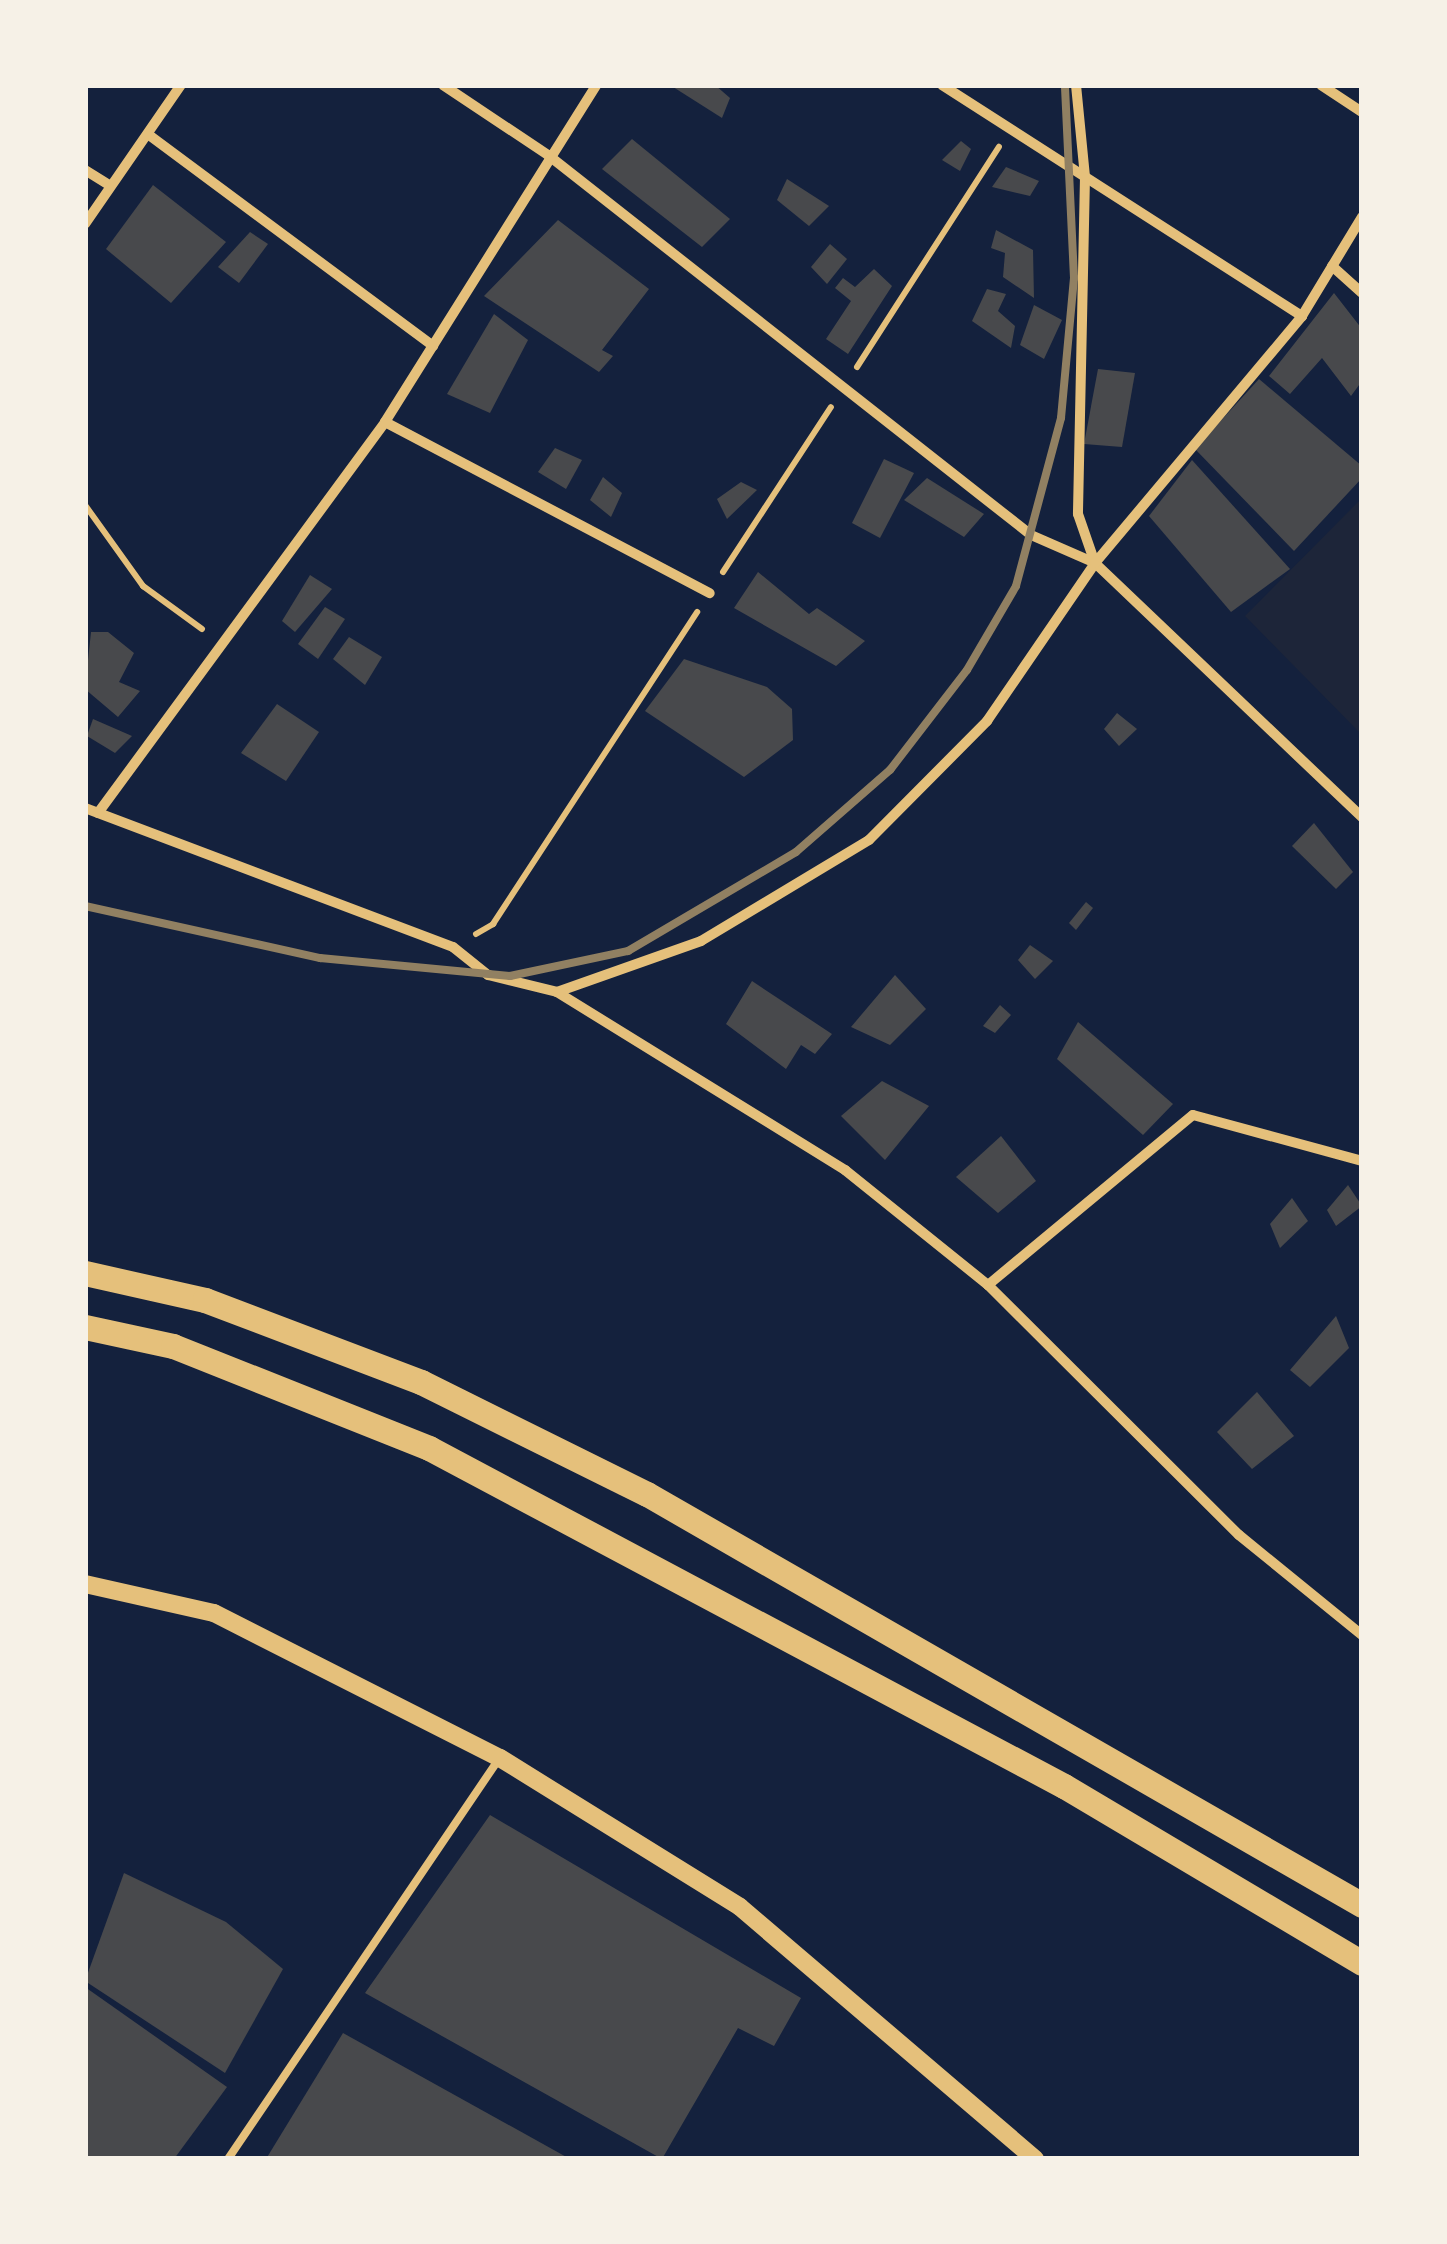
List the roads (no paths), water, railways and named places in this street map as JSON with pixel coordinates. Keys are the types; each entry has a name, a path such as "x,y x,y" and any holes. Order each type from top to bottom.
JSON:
{"main road":[{"path":"85,1273 205,1300 421,1382 647,1494 1362,1905"},
{"path":"85,1326 174,1346 429,1448 1064,1786 1362,1963"}],"street":[{"path":"85,224 182,85"},
{"path":"443,85 548,155 841,392 1031,535 1095,563 1362,817"},
{"path":"98,812 223,650 385,422 548,155 596,85"},
{"path":"942,85 1008,134 1085,177 1302,316"},
{"path":"1076,85 1085,177 1078,514 1095,563"},
{"path":"1321,85 1362,112"},
{"path":"149,135 433,346"},
{"path":"85,170 109,185"},
{"path":"558,992 701,941 869,840 987,722 1095,563 1302,316 1362,217"},
{"path":"1332,266 1362,294"},
{"path":"385,422 710,593"},
{"path":"85,808 453,947 488,975 558,992 845,1170 988,1285 1239,1536 1362,1635"},
{"path":"988,1285 1193,1115 1362,1161"},
{"path":"85,1584 214,1613 500,1758 740,1908 1035,2159"}],"lane":[{"path":"228,2159 500,1758"}],"railway":[{"path":"85,906 320,958 510,976 628,951 796,852 890,770 967,670 1016,586 1061,418 1074,278 1065,85"}]}
